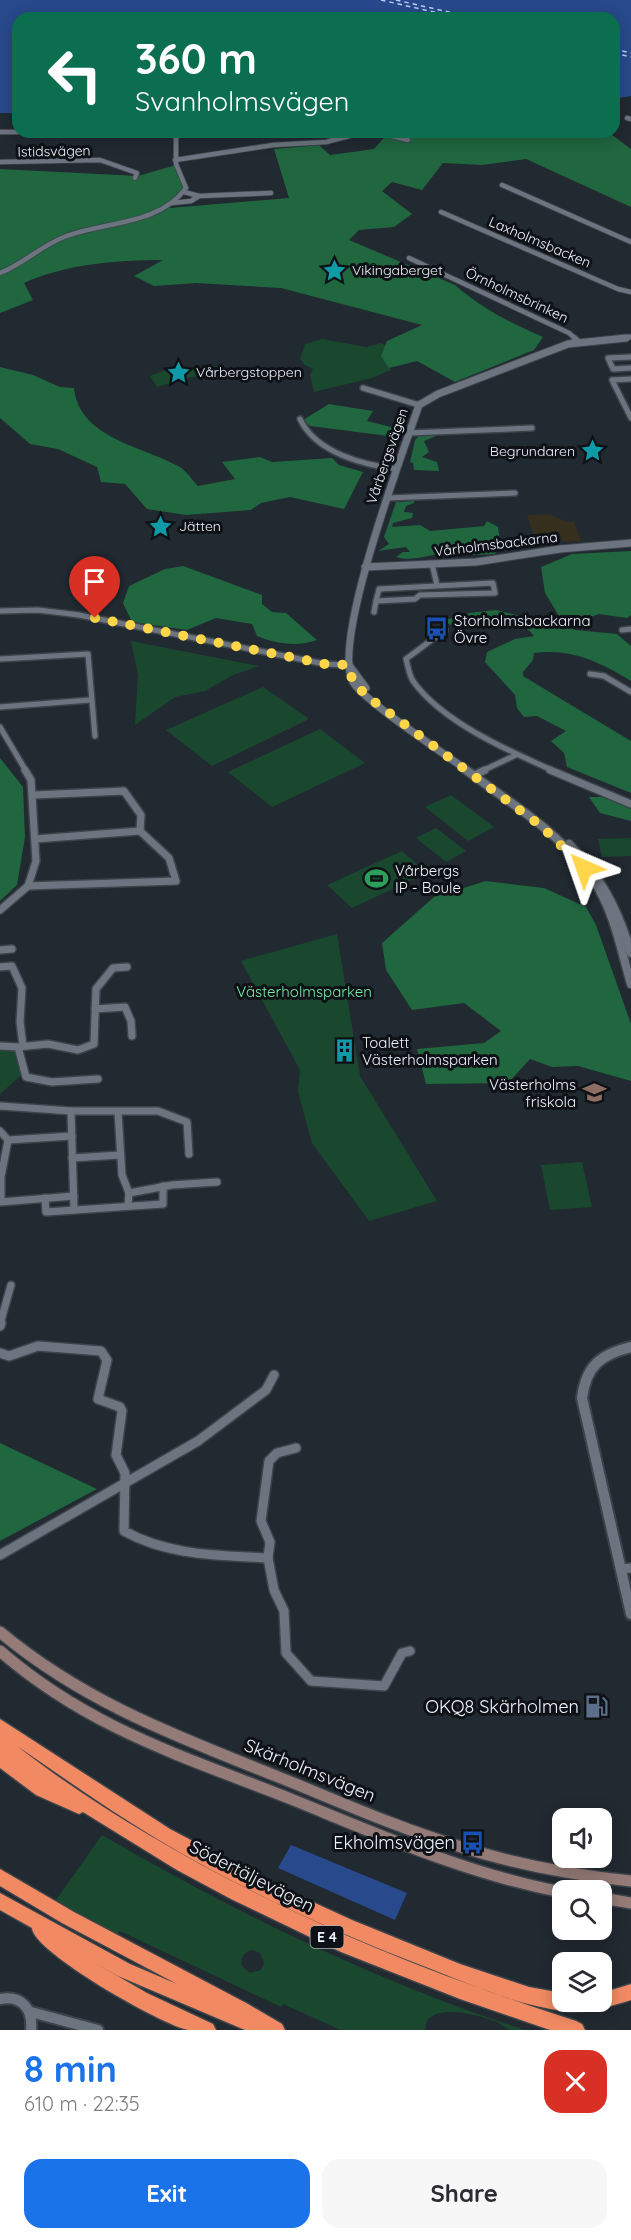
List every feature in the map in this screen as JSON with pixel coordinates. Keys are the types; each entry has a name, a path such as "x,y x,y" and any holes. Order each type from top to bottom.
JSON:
{"highway":[{"path":"0,1726 163,1833 233,1873 340,1924 494,1984 552,1999"},
{"name":"Södertäljevägen","path":"0,1742 94,1811 224,1888 286,1919 397,1968 576,2030"},
{"path":"0,1759 42,1790 94,1811"},
{"path":"0,1877 153,1964 227,2000 276,2030"},
{"path":"0,1901 124,1971 267,2030"},
{"path":"29,1919 58,1948 98,1974 207,2030"},
{"path":"612,1998 631,1992"}],"main road":[{"name":"Skärholmsvägen","path":"0,1632 45,1670 124,1715 399,1825 482,1854 544,1868 631,1881"},
{"path":"0,1652 55,1696 121,1730 455,1864 552,1889"},
{"path":"612,1900 631,1903"}],"street":[{"path":"0,273 64,237 150,214 172,203 186,188 176,160 176,138"},
{"path":"176,160 273,145 326,142 342,138"},
{"path":"400,138 408,140"},
{"name":"Istidsvägen","path":"0,162 100,160 137,173 135,178"},
{"path":"502,185 631,242"},
{"path":"184,192 199,196 271,193"},
{"path":"172,203 191,201 199,196"},
{"name":"Laxholmsbacken","path":"441,212 618,289 631,292"},
{"name":"Örnholmsbrinken","path":"409,258 569,333 578,341"},
{"name":"Vårbergsvägen","path":"348,665 364,567 419,405 438,394 578,341 631,338"},
{"path":"631,357 608,358 613,369 631,368"},
{"path":"631,379 612,380 631,418"},
{"path":"363,388 419,405"},
{"path":"300,419 329,450 344,458 374,467 397,469"},
{"path":"408,433 532,428"},
{"path":"387,498 515,493"},
{"name":"Vårholmsbackarna","path":"364,567 489,560 560,549 631,543"},
{"path":"432,564 437,585"},
{"path":"374,612 376,601 379,589 489,583 493,584 495,593 420,595 415,599 376,601"},
{"path":"0,610 61,612 325,664 348,665 353,682 368,697 547,824 591,866 616,907 631,953"},
{"path":"622,630 631,629"},
{"path":"445,630 411,653 406,659 406,670 415,686 434,704 516,755 631,804"},
{"path":"0,658 12,660 20,657 88,654 90,700 93,705 95,736"},
{"path":"590,674 604,676 631,692"},
{"path":"0,707 31,707 41,703 90,700"},
{"path":"0,727 31,780 34,795 36,861 28,886 0,910"},
{"path":"476,775 516,755"},
{"path":"476,775 541,826 584,868 608,908 631,980"},
{"path":"34,795 124,791 141,815 140,831"},
{"path":"28,886 176,881 176,872 168,855 158,844 140,831 35,839"},
{"path":"0,950 12,950"},
{"path":"0,967 12,966 12,971 22,988 20,1047 26,1077 52,1082 98,1079"},
{"path":"0,1046 51,1045 68,1052 86,1049 94,1044 96,989 113,968 127,967"},
{"path":"95,1009 125,1007 131,1022 132,1036"},
{"path":"0,1106 71,1111 158,1111 187,1122 189,1154"},
{"path":"71,1111 74,1210"},
{"path":"118,1112 122,1175 129,1193 128,1206"},
{"path":"0,1131 8,1140"},
{"path":"8,1140 72,1136"},
{"path":"8,1140 1,1178 1,1202 74,1196"},
{"path":"72,1158 120,1155"},
{"path":"129,1193 163,1186 217,1182"},
{"path":"45,1198 46,1212 163,1204 163,1186"},
{"path":"0,1326 11,1285"},
{"path":"0,1353 9,1356 38,1346 101,1351 107,1360 98,1399 120,1407 122,1411 116,1455 125,1473 124,1531 138,1540 165,1548 268,1558"},
{"path":"631,1347 601,1356 591,1366 583,1381 582,1398 626,1569 631,1614"},
{"path":"0,1555 198,1441 266,1390 274,1375"},
{"path":"296,1448 277,1453 267,1468 261,1521 270,1542 268,1558 274,1590 284,1611 286,1653 311,1681 384,1686 402,1653 410,1651"},
{"path":"0,1999 16,1998 25,2003 31,2012 31,2030"},
{"path":"31,2012 98,2030"}],"shaded area":[{"path":"549,514 567,522 574,522 581,541 563,542 560,534 556,535 558,541 536,542 527,515"}],"green space":[{"path":"384,138 616,138 631,149 631,207 526,159 482,165 443,163 422,190 392,182 382,191 412,214 394,227 359,230 349,240 455,285 475,301 497,314 543,337 534,350 455,382 417,361 389,368 381,356 387,341 422,325 281,288 196,283 154,286 134,276 163,260 92,264 57,271 24,283 33,300 0,313 0,169 138,176 176,165 184,188 170,208 289,198 274,149 319,145 330,155 374,149"},
{"path":"322,339 366,347 381,343 390,348 388,364 391,370 372,378 314,392 310,375 313,369 300,359 305,344"},
{"path":"219,366 223,374 191,377 157,387 150,376 165,370"},
{"path":"0,367 33,375 60,387 74,388 78,405 87,418 100,429 114,438 178,466 198,486 235,479 222,462 260,457 272,462 332,458 339,465 363,472 344,509 290,497 261,503 251,510 186,515 147,509 125,484 101,482 97,467 58,449 30,444 0,418"},
{"path":"329,404 373,411 367,421 399,429 396,437 310,426 303,420"},
{"path":"419,436 436,436 424,441 429,452 422,457 437,462 439,471 414,470 413,463 410,462 415,440"},
{"path":"414,501 406,506 404,512 413,513 412,518 393,523 392,527 420,525 430,531 484,526 487,521 498,527 500,541 494,544 497,549 495,554 445,554 403,559 396,557 403,552 410,552 406,547 378,551 389,544 384,537 396,502"},
{"path":"631,551 631,615 627,618 599,614 585,619 559,616 545,593 541,567 572,554"},
{"path":"183,566 262,595 262,604 272,612 286,613 317,640 295,644 272,641 257,636 252,624 216,618 187,630 132,622 123,603 129,586 165,569"},
{"path":"496,610 576,630 617,634 631,646 631,681 585,658 548,652 534,653 533,660 523,672 523,676 631,741 631,793 567,767 564,753 551,741 566,731 537,716 524,717 517,708 515,695 485,662 487,652 515,639 534,636 526,628 507,619 496,618 473,620 453,626 442,621 469,613"},
{"path":"131,641 259,666 233,675 205,691 175,697 135,725 138,675"},
{"path":"263,687 308,718 307,720 212,766 166,730"},
{"path":"320,729 365,763 272,807 228,772"},
{"path":"0,758 23,787 25,837 17,885 0,901"},
{"path":"451,795 494,827 468,841 425,807"},
{"path":"589,797 602,797 631,808 631,821 600,813"},
{"path":"436,828 466,851 446,862 416,838"},
{"path":"631,838 631,856 602,857 598,839"},
{"name":"Vårbergs IP - Boule","path":"402,851 427,873 352,908 327,885"},
{"path":"486,881 544,888 586,907 596,925 631,1024 631,1081 578,1066 552,1067 530,1059 508,1083 426,1084 417,1049 484,1043 501,1031 464,1003 412,1010 386,970 382,943 434,897"},
{"name":"Västerholmsparken","path":"337,934 360,1076 437,1201 369,1221 312,1143 298,1092 300,1070 241,961"},
{"path":"0,1048 15,1050 21,1066 20,1076 0,1094"},
{"path":"582,1162 592,1207 550,1210 541,1165"},
{"path":"0,1443 97,1489 0,1541"},
{"path":"102,1835 204,1892 308,1944 415,1990 525,2030 511,2030 487,2018 466,2013 443,2012 427,2021 425,2030 341,2030 283,2004 281,2007 120,1931 115,1937 54,1903","holes":["253,1950 260,1953 264,1963 261,1970 250,1973 242,1966 242,1957"]}],"water":[{"path":"0,0 631,0 631,96 620,98 620,12 12,12 12,113 0,113"},
{"path":"291,1845 407,1893 395,1920 278,1868"}],"ferry route":[{"path":"381,0 434,12"},
{"path":"396,0 449,12"},
{"path":"620,50 631,53"},
{"path":"620,54 631,57"}],"place":[{"name":"Vikingaberget","path":"334,270"},
{"name":"Vårbergstoppen","path":"178,372"},
{"name":"Begrundaren","path":"593,451"},
{"name":"Jätten","path":"161,526"},
{"name":"Storholmsbackarna Övre","path":"436,629"},
{"name":"Vårbergs IP - Boule","path":"377,879"},
{"name":"Toalett Västerholmsparken","path":"344,1051"},
{"name":"Västerholms friskola","path":"594,1093"},
{"name":"OKQ8 Skärholmen","path":"597,1706"},
{"name":"Ekholmsvägen","path":"473,1842"}],"route":[{"path":"95,618 325,664 348,665 353,682 368,697 541,826 560,842 584,868"}]}
